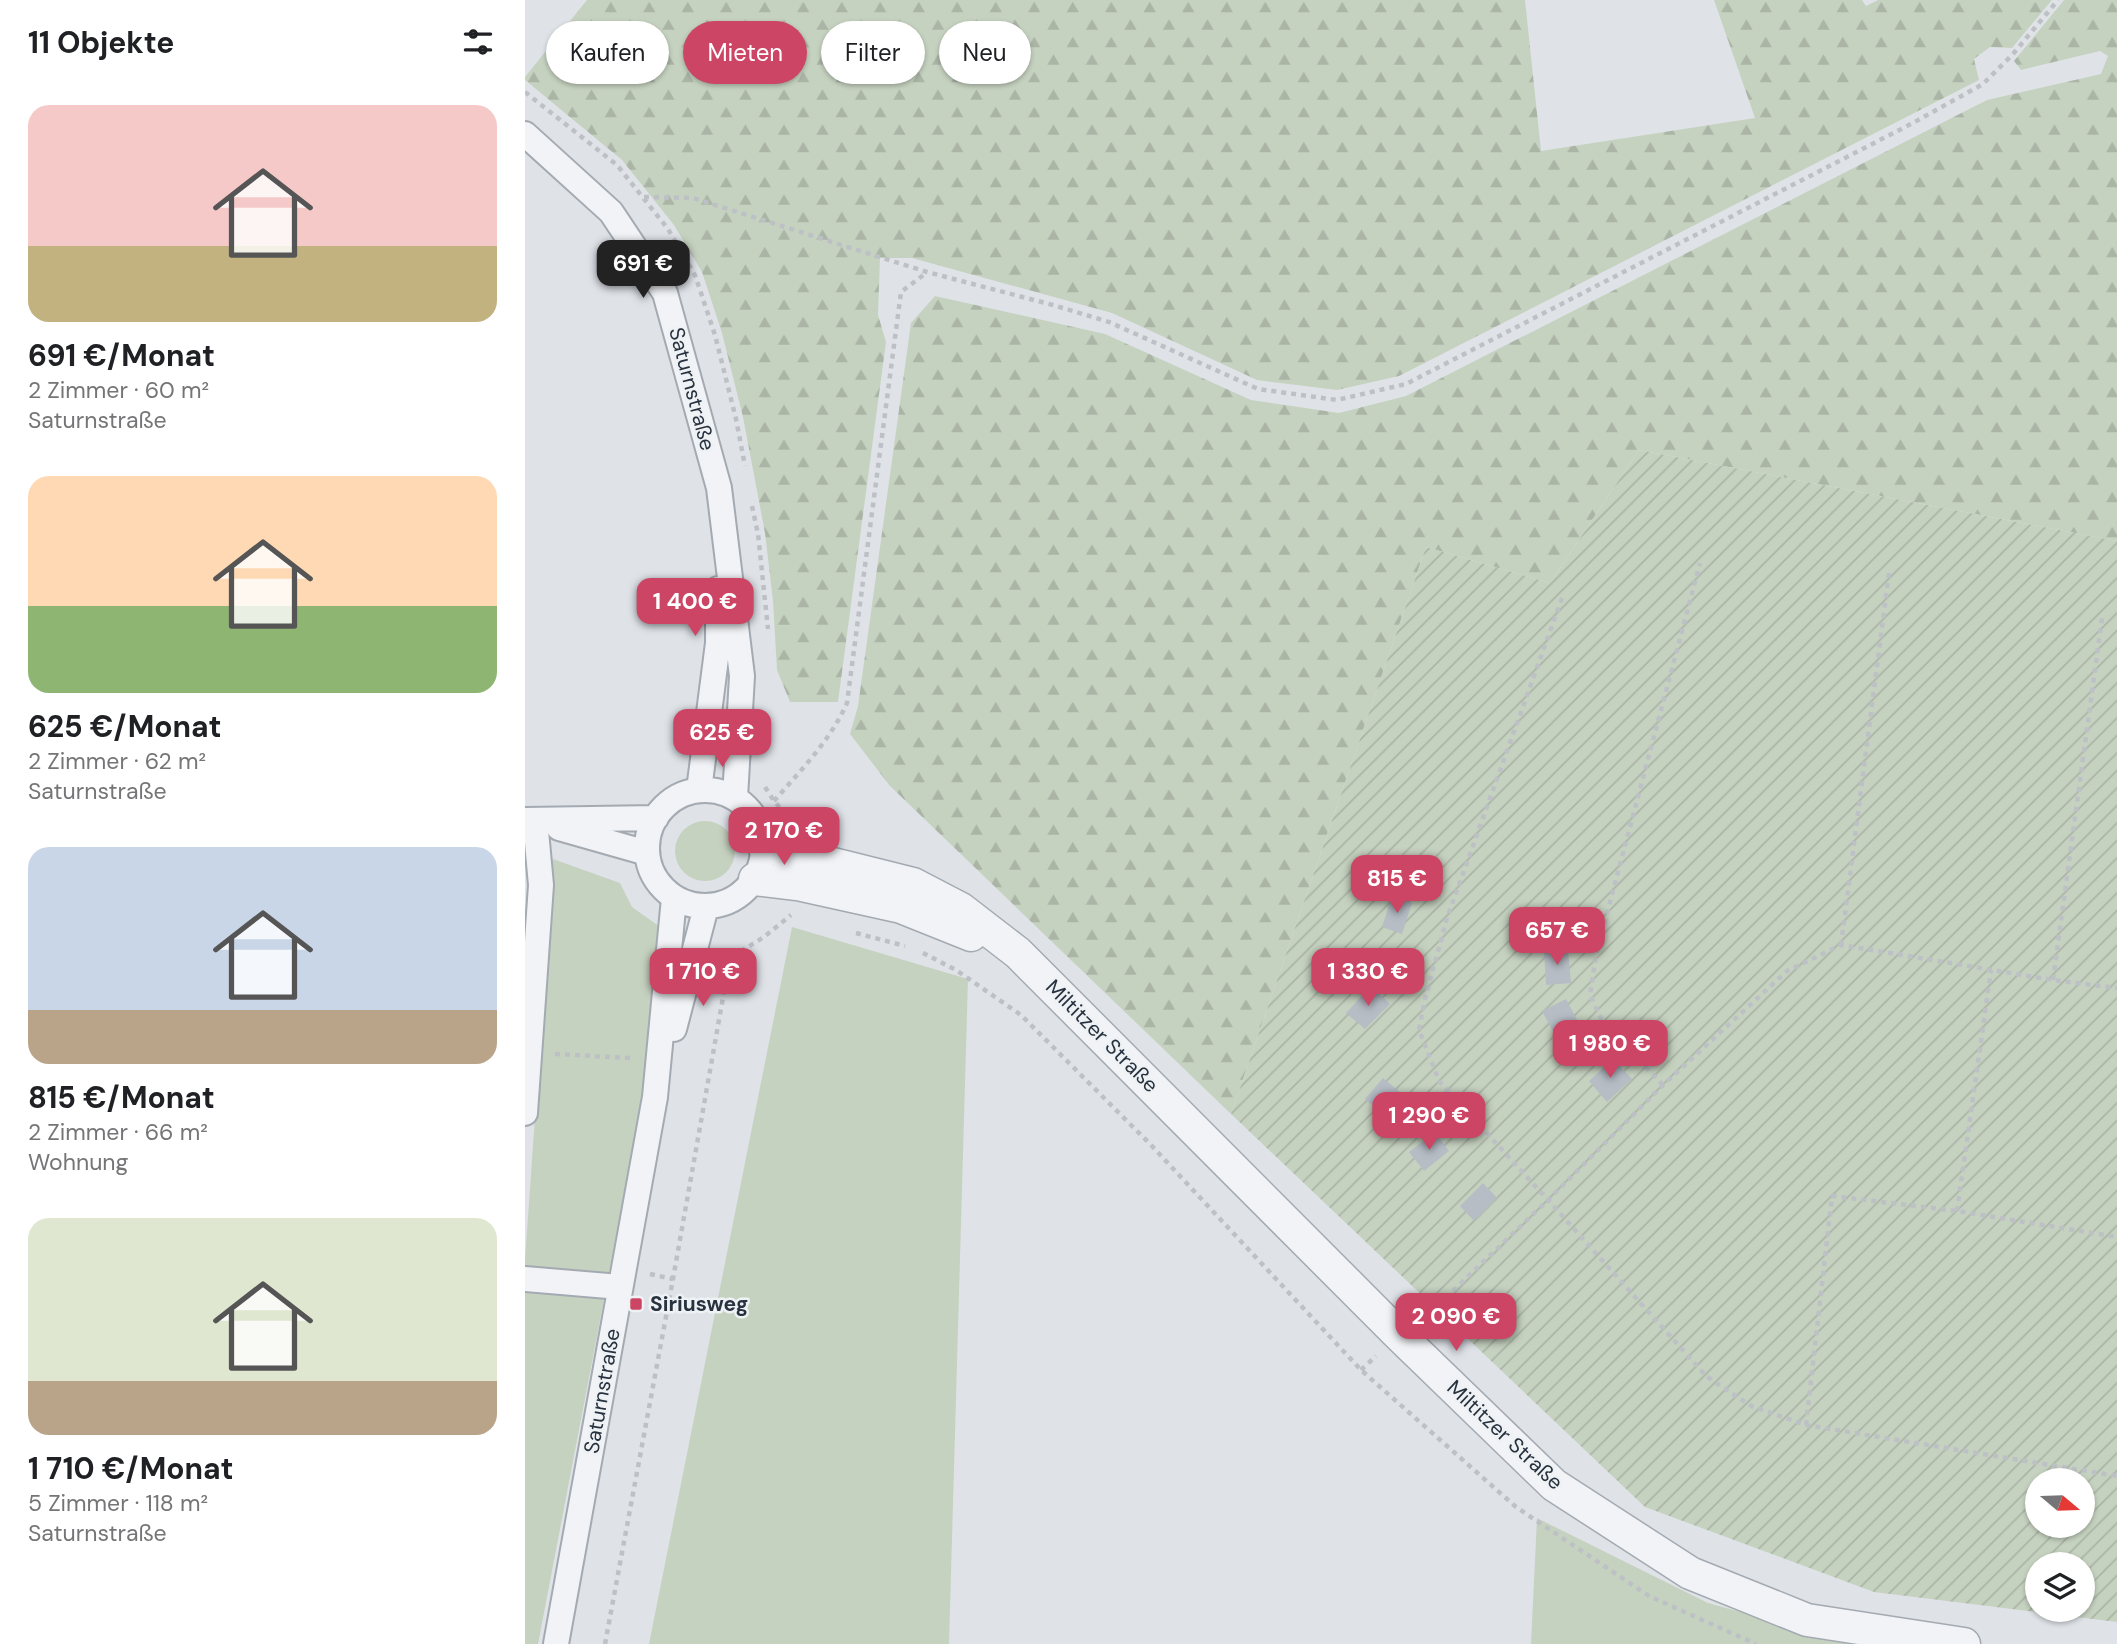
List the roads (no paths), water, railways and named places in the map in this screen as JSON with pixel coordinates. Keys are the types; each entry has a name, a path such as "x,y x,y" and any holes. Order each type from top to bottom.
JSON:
{"street":[{"name":"Saturnstraße","path":"525,134 611,212 665,293 719,488 742,676 735,798"},
{"name":"Saturnstraße","path":"699,790 718,643 719,488"},
{"path":"699,790 720,792 735,798 756,819 764,844 762,862 755,878 746,890 720,905 690,905 674,898 663,890 655,878 647,853 649,835 656,818 674,799 687,793 699,790"},
{"path":"530,820 656,818"},
{"path":"530,820 647,853"},
{"path":"525,1113 541,885 530,820"},
{"name":"Miltitzer Straße","path":"764,844 785,852 912,884 961,909 1018,953 1399,1335 1554,1485 1690,1573 1807,1620 1964,1644"},
{"name":"Miltitzer Straße","path":"755,878 797,884 901,907 1018,953"},
{"name":"Saturnstraße","path":"556,1644 655,1097 674,898"},
{"name":"Saturnstraße","path":"655,1097 706,907"},
{"path":"525,1279 620,1287"}],"place":[{"name":"Siriusweg","path":"636,1304"}]}
